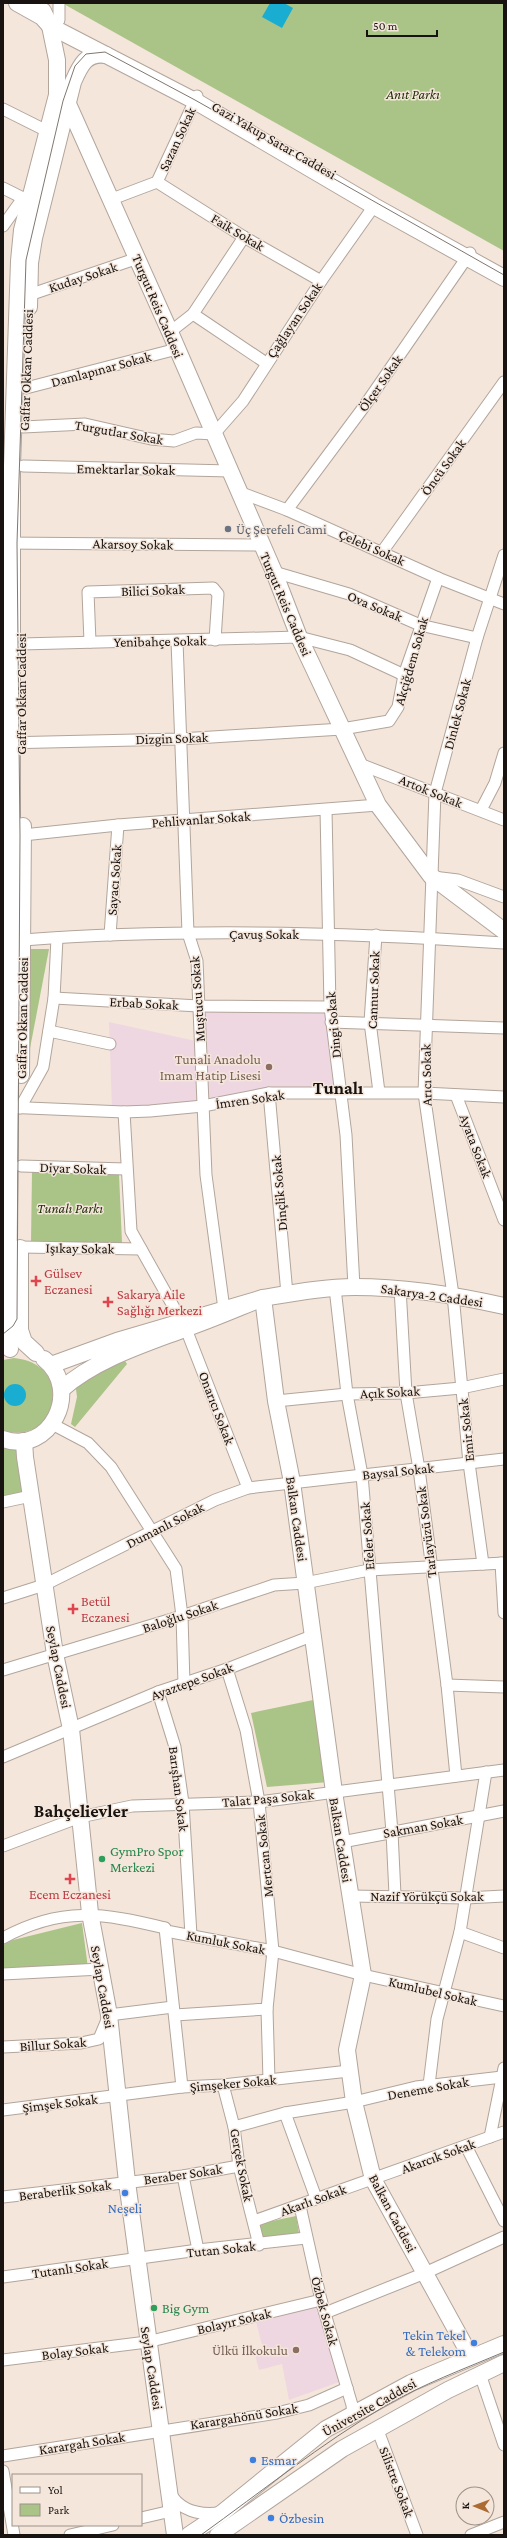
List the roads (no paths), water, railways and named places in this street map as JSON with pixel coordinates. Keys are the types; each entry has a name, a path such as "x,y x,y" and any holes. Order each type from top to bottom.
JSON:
{"main road":[{"name":"Gazi Yakup Satar Caddesi","path":"17,3 47,16 196,99 468,255 504,278"},
{"name":"Gazi Yakup Satar Caddesi","path":"28,3 106,56 196,99 374,206 468,255 504,270"},
{"name":"Gaffar Okkan Caddesi","path":"47,16 57,60 57,95 27,196 19,261 12,466 13,944 11,1108 6,1180 11,1253 20,1330 24,1342 51,1365"},
{"name":"Gaffar Okkan Caddesi","path":"12,466 23,427 26,388 29,295 34,238 68,104 81,64 89,57 98,54 106,56"},
{"name":"Turgut Reis Caddesi","path":"68,104 138,258 274,572 299,637 378,806 431,876 504,931"},
{"name":"Gaffar Okkan Caddesi","path":"7,1350 11,1253 21,1166 11,1108 7,1023 13,944"},
{"name":"Sakarya-2 Caddesi","path":"184,1325 224,1309 263,1298 335,1288 400,1288 453,1295 504,1306"},
{"name":"Sakarya-2 Caddesi","path":"51,1365 184,1325 263,1298"},
{"name":"Balkan Caddesi","path":"263,1298 276,1402 292,1482 305,1583 314,1635 334,1792 363,1975 347,2050 354,2102 373,2179 471,2357"},
{"path":"62,1389 77,1375 160,1338 184,1325"},
{"path":"7,1350 17,1348 36,1353"},
{"path":"3,1439 24,1441 35,1438 52,1424 59,1413 62,1389 58,1376 51,1365"},
{"name":"Seylap Caddesi","path":"24,1441 55,1654 71,1729 90,1914 109,2015 136,2259 147,2342 162,2429 174,2535"},
{"name":"Üniversite Caddesi","path":"189,2535 227,2529 326,2429 411,2383 504,2344"},
{"path":"227,2529 342,2449 377,2428 480,2374 504,2364"}],"street":[{"path":"47,16 59,3"},
{"name":"Sazan Sokak","path":"112,199 157,182 196,99"},
{"path":"3,109 47,131"},
{"name":"Faik Sokak","path":"157,182 244,236 321,281"},
{"path":"3,188 27,196 3,226"},
{"name":"Çağlayan Sokak","path":"214,434 243,401 266,363 321,281 374,206"},
{"path":"170,332 193,314 244,236"},
{"name":"Ölçer Sokak","path":"287,510 363,408 468,255"},
{"name":"Kuday Sokak","path":"29,295 138,258"},
{"path":"193,314 266,363"},
{"name":"Damlapınar Sokak","path":"26,388 177,349"},
{"name":"Öncü Sokak","path":"382,552 504,382"},
{"name":"Turgutlar Sokak","path":"23,427 85,424 151,439 174,441 196,433 214,434"},
{"name":"Emektarlar Sokak","path":"12,466 230,471"},
{"name":"Çelebi Sokak","path":"239,492 287,510 438,578 504,604"},
{"name":"Akarsoy Sokak","path":"12,543 262,546"},
{"name":"Dinlek Sokak","path":"431,876 435,793 477,638 489,597 504,555"},
{"name":"Ova Sokak","path":"274,572 349,594 420,625 477,638"},
{"name":"Akçiğdem Sokak","path":"342,729 389,721 398,707 404,675 420,625 438,578"},
{"name":"Bilici Sokak","path":"90,642 88,592 213,588 218,594 215,640"},
{"name":"Yenibahçe Sokak","path":"12,643 177,641 299,637 350,650 404,675"},
{"name":"Muştucu Sokak","path":"177,641 188,933 197,960 206,1175 224,1309"},
{"name":"Dizgin Sokak","path":"12,743 180,738 342,729"},
{"path":"481,810 499,785 504,753"},
{"name":"Artok Sokak","path":"357,763 504,820"},
{"name":"Pehlivanlar Sokak","path":"13,836 118,825 378,806"},
{"name":"Dingi Sokak","path":"326,810 330,1007 339,1092 346,1135 354,1287"},
{"name":"Sayacı Sokak","path":"110,935 118,825"},
{"path":"431,876 458,880 504,897"},
{"name":"Arıcı Sokak","path":"431,876 431,938 425,1026 424,1093 453,1295"},
{"name":"Çavuş Sokak","path":"13,944 57,938 188,933 376,935 504,943"},
{"name":"Cannur Sokak","path":"376,935 370,1022 379,1092"},
{"path":"11,1108 43,1067 54,998 57,938"},
{"name":"Erbab Sokak","path":"54,998 199,1006 330,1007"},
{"path":"331,1022 370,1022 425,1026 504,1028"},
{"path":"49,1031 110,1044"},
{"name":"İmren Sokak","path":"11,1108 124,1112 203,1106 269,1093 379,1092 504,1097"},
{"name":"Dinçlik Sokak","path":"269,1093 287,1294"},
{"name":"Ayata Sokak","path":"456,1094 504,1220"},
{"name":"Onarıcı Sokak","path":"124,1112 126,1170 131,1231 184,1325 248,1488"},
{"name":"Diyar Sokak","path":"21,1166 126,1170"},
{"name":"Işıkay Sokak","path":"11,1253 141,1249"},
{"name":"Efeler Sokak","path":"335,1288 347,1394 362,1475 392,1832 395,1895"},
{"name":"Tarlayüzü Sokak","path":"400,1288 406,1393 419,1469 430,1567 447,1685 456,1776"},
{"name":"Emir Sokak","path":"453,1295 469,1463 483,1564"},
{"name":"Açık Sokak","path":"276,1402 347,1394 406,1393 461,1388 504,1379"},
{"path":"52,1424 88,1442 111,1467 153,1530 176,1569 182,1616 184,1684"},
{"name":"Baysal Sokak","path":"292,1482 504,1459"},
{"name":"Dumanlı Sokak","path":"3,1598 44,1585 100,1559 153,1530 215,1500 248,1488 292,1482"},
{"path":"3,1502 31,1496"},
{"path":"503,1563 504,1613"},
{"name":"Baloğlu Sokak","path":"3,1670 182,1616 274,1584 305,1583 369,1570 503,1563"},
{"name":"Ayaztepe Sokak","path":"3,1757 158,1692 227,1669 314,1635"},
{"name":"Mertcan Sokak","path":"227,1669 246,1730 259,1802 273,1951 267,2009 269,2080"},
{"path":"447,1685 504,1687"},
{"name":"Barışhan Sokak","path":"158,1692 175,1747 183,1803 191,1935"},
{"name":"Talat Paşa Sokak","path":"3,1846 80,1816 132,1806 183,1803 259,1802 504,1770"},
{"path":"429,2085 437,2019 460,1932 486,1772"},
{"name":"Sakman Sokak","path":"342,1842 504,1811"},
{"name":"Nazif Yörükçü Sokak","path":"350,1896 395,1895 466,1898 504,1896"},
{"name":"Kumluk Sokak","path":"3,1938 28,1924 90,1914 165,1928 166,1931 273,1951 363,1975"},
{"path":"165,1928 182,2087"},
{"path":"460,1932 504,1948"},
{"path":"3,1974 101,1969"},
{"name":"Kumlubel Sokak","path":"363,1975 504,2006"},
{"path":"109,2015 174,2011 267,2009"},
{"name":"Billur Sokak","path":"3,2047 81,2043 100,2039 109,2015"},
{"name":"Şimşeker Sokak","path":"118,2096 182,2087 223,2085 349,2071"},
{"path":"490,2137 503,2072"},
{"name":"Deneme Sokak","path":"234,2127 285,2113 354,2102 429,2085 503,2072"},
{"name":"Gerçek Sokak","path":"223,2085 234,2127 239,2166 259,2245"},
{"name":"Şimşek Sokak","path":"3,2110 118,2096"},
{"path":"285,2113 316,2198"},
{"name":"Akarcık Sokak","path":"373,2179 504,2132"},
{"path":"466,2146 504,2221"},
{"name":"Beraber Sokak","path":"127,2182 183,2176 239,2166"},
{"path":"183,2176 198,2250"},
{"name":"Akarlı Sokak","path":"254,2221 373,2179"},
{"name":"Beraberlik Sokak","path":"3,2197 127,2182"},
{"name":"Özbek Sokak","path":"300,2206 321,2300 347,2388 353,2415"},
{"path":"325,2312 425,2273 504,2237"},
{"name":"Tutan Sokak","path":"136,2259 198,2250 259,2245 306,2238"},
{"name":"Tutanlı Sokak","path":"3,2278 136,2259"},
{"name":"Bolayır Sokak","path":"147,2342 321,2300"},
{"name":"Bolay Sokak","path":"3,2360 147,2342"},
{"path":"480,2374 501,2424 504,2445"},
{"name":"Karargahönü Sokak","path":"162,2429 276,2413 309,2405 347,2388"},
{"name":"Silistre Sokak","path":"377,2428 417,2535"},
{"name":"Karargah Sokak","path":"3,2456 162,2429"},
{"path":"3,2471 12,2523"},
{"path":"169,2491 174,2500 182,2507 205,2515 227,2529"},
{"path":"142,2518 171,2512"},
{"path":"471,2535 504,2522"},
{"path":"70,2535 109,2526"}],"water":[{"path":"270,3 284,3 293,8 282,28 262,17"},
{"path":"11,1384 19,1384 26,1391 26,1399 19,1406 11,1406 4,1399 4,1391"}],"tram line":[{"path":"3,1334 13,1326 17,1319 20,836 17,543 26,260 63,101 75,66 86,54 105,52 195,100 504,275"},
{"path":"201,2535 315,2452 385,2406 429,2384 504,2352"}],"place":[{"name":"Üç Şerefeli Cami","path":"228,529"},
{"name":"Tunali Anadolu Imam Hatip Lisesi","path":"269,1067"},
{"name":"Gülsev Eczanesi","path":"36,1281"},
{"name":"Sakarya Aile Sağlığı Merkezi","path":"108,1302"},
{"name":"Betül Eczanesi","path":"73,1609"},
{"name":"GymPro Spor Merkezi","path":"102,1859"},
{"name":"Ecem Eczanesi","path":"70,1879"},
{"name":"Neşeli","path":"125,2193"},
{"name":"Big Gym","path":"154,2308"},
{"name":"Tekin Tekel & Telekom","path":"474,2343"},
{"name":"Ülkü İlkokulu","path":"296,2350"},
{"name":"Esmar","path":"253,2460"},
{"name":"Özbesin","path":"271,2518"}],"district":[{"name":"Tunalı","path":"338,1088"},
{"name":"Bahçelievler","path":"81,1811"}],"park label":[{"name":"Anıt Parkı","path":"413,94"},
{"name":"Tunalı Parkı","path":"70,1208"}]}
